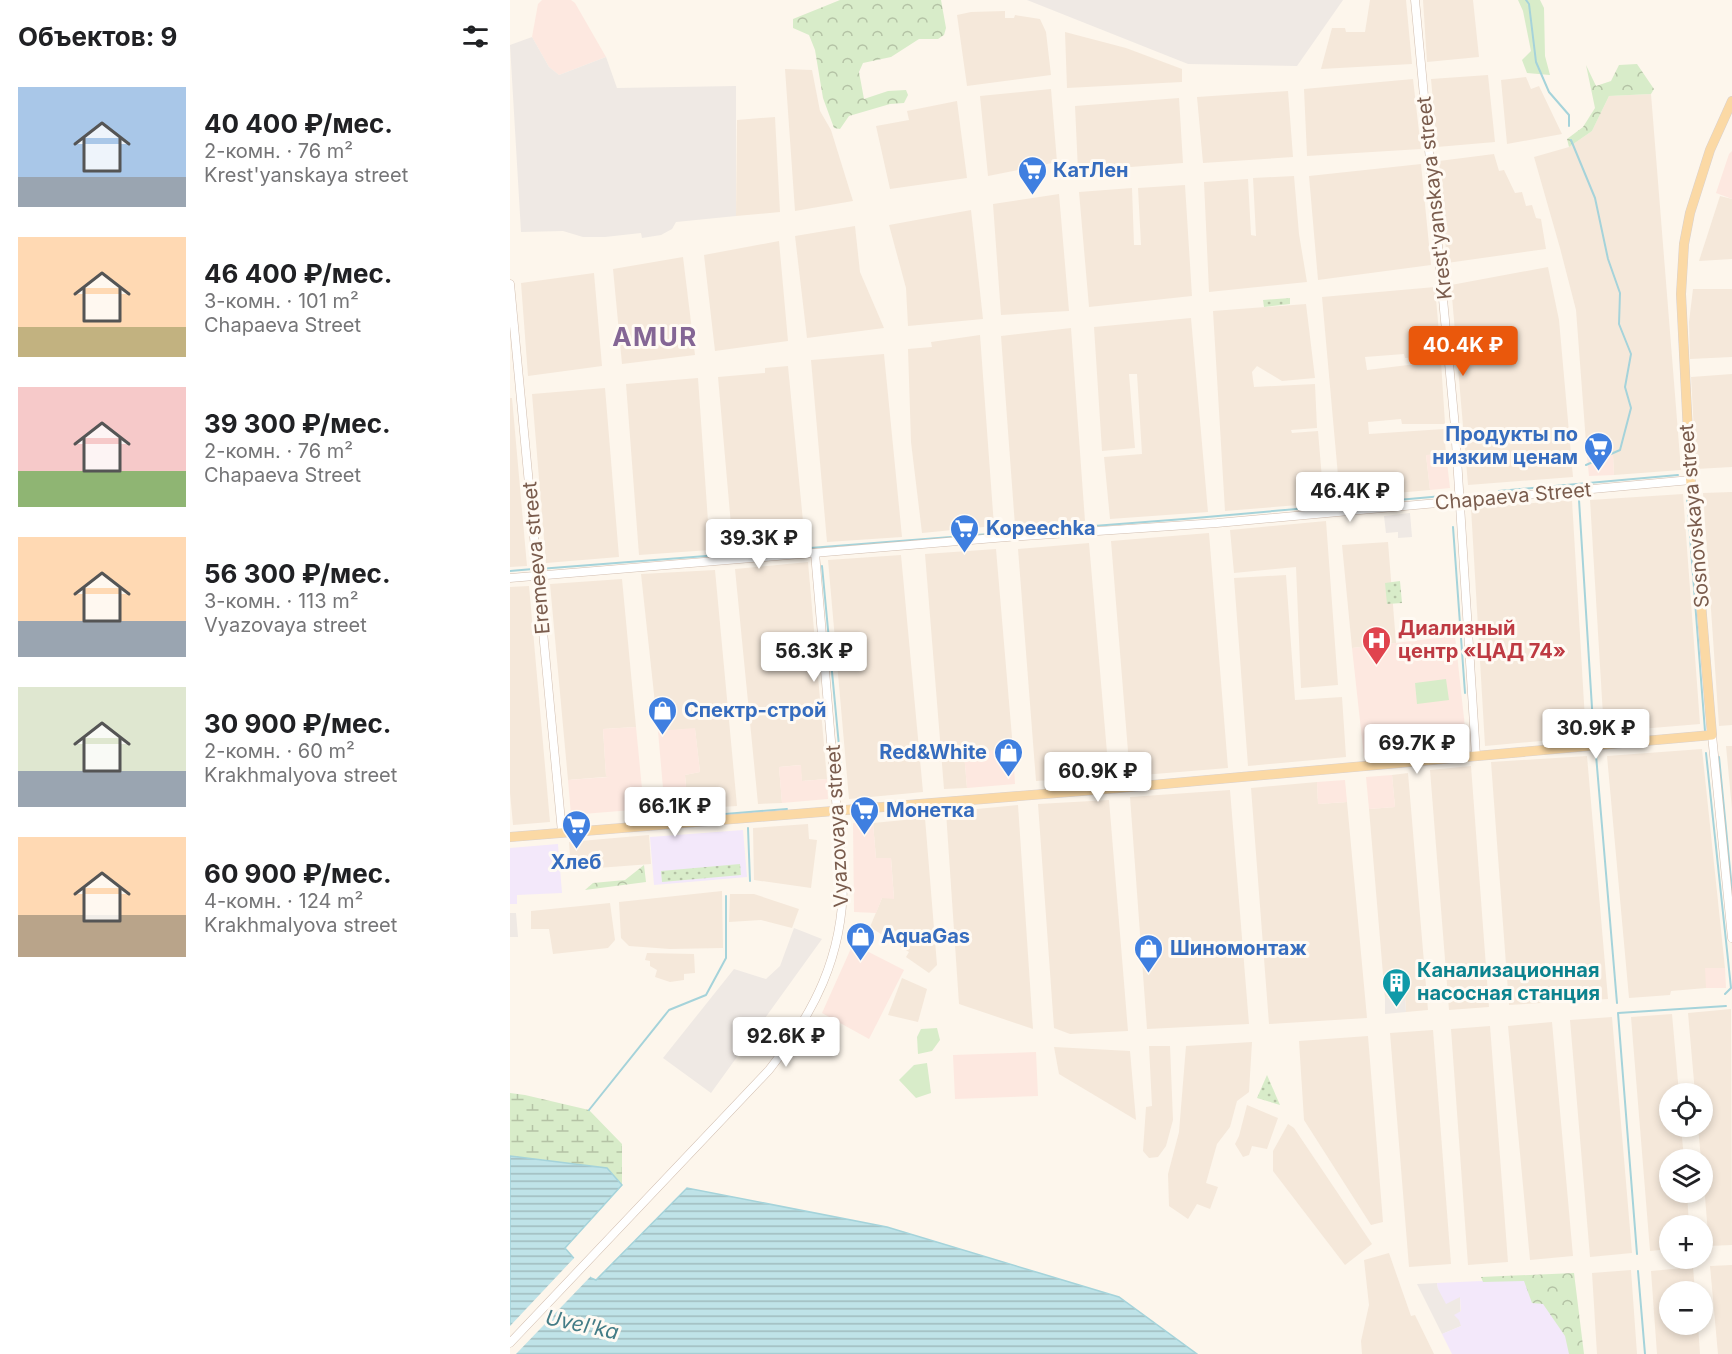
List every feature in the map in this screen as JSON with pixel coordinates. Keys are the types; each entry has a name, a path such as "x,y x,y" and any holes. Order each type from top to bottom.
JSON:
{"main road":[{"name":"Sosnovskaya street","path":"1713,735 1691,480 1681,306 1684,244 1697,187 1732,101"},
{"path":"510,837 838,811 1713,735"}],"street":[{"name":"Krest'yanskaya street","path":"1415,0 1448,346 1476,756"},
{"name":"Eremeeva street","path":"510,284 562,832"},
{"name":"Chapaeva Street","path":"510,578 1217,523 1691,480"},
{"name":"Vyazovaya street","path":"510,1343 769,1070 806,1020 827,974 841,924 843,882 815,553"},
{"name":"Sosnovskaya street","path":"1713,735 1732,938"}],"shaded area":[{"path":"542,0 571,0 575,3 606,57 559,75 549,67 532,37 538,4"},
{"path":"1027,0 1343,0 1297,66 1188,64"},
{"path":"1370,0 1406,0 1412,64 1321,69 1332,28 1345,28 1346,32 1365,32"},
{"path":"1423,0 1473,0 1479,57 1427,62"},
{"path":"1005,11 1005,18 1014,18 1015,15 1040,19 1046,32 1051,75 967,86 957,15 971,12"},
{"path":"1065,32 1126,48 1182,69 1182,82 1067,88"},
{"path":"532,37 549,67 559,75 606,57 617,88 736,86 736,216 676,222 672,229 661,235 642,238 641,233 583,237 563,231 521,232 510,45"},
{"path":"785,69 812,70 820,111 831,130 853,201 795,211"},
{"path":"1488,75 1495,142 1437,147 1431,79"},
{"path":"1526,77 1531,89 1539,86 1562,134 1507,144 1501,80"},
{"path":"1413,79 1421,149 1307,156 1304,89"},
{"path":"1051,89 1057,162 988,176 980,96"},
{"path":"1288,91 1293,157 1203,163 1197,97"},
{"path":"1651,94 1681,470 1614,475 1613,455 1587,456 1576,310 1534,157 1569,147 1592,131 1609,96"},
{"path":"1179,98 1183,163 1078,171 1075,106"},
{"path":"957,101 967,178 890,189 876,126 909,120 907,111"},
{"path":"775,117 780,212 736,216 737,120"},
{"path":"1732,151 1732,199 1716,193"},
{"path":"1494,154 1499,171 1504,170 1515,193 1522,192 1526,206 1532,205 1536,218 1541,219 1546,249 1447,263 1439,161"},
{"path":"1421,164 1431,265 1318,280 1309,176"},
{"path":"1294,176 1299,234 1307,282 1209,292 1204,182 1248,179 1251,235 1256,236 1253,178"},
{"path":"1185,185 1192,296 1089,307 1079,192 1132,188 1134,245 1141,245 1138,188"},
{"path":"1059,194 1069,311 1001,315 993,204"},
{"path":"1720,196 1732,199 1732,259 1699,261"},
{"path":"971,210 983,319 908,326 906,288 889,225"},
{"path":"855,226 860,272 884,328 807,338 795,236"},
{"path":"779,241 788,341 715,351 704,255"},
{"path":"683,257 695,355 622,364 613,269"},
{"path":"1548,267 1559,320 1573,477 1468,485 1451,285"},
{"path":"594,273 602,366 528,376 521,283"},
{"path":"1435,287 1441,356 1405,358 1404,354 1365,357 1367,370 1441,361 1445,424 1402,424 1401,419 1368,422 1369,434 1444,429 1446,454 1426,455 1430,490 1340,498 1322,297"},
{"path":"1693,289 1732,289 1732,357 1690,359 1689,322"},
{"path":"1306,304 1315,378 1282,381 1257,366 1252,372 1254,387 1315,384 1317,428 1291,430 1292,433 1318,431 1324,503 1225,511 1213,311"},
{"path":"1191,318 1208,512 1110,519 1104,457 1142,454 1137,374 1129,374 1135,448 1102,451 1094,327"},
{"path":"1071,328 1085,521 1015,526 1001,336"},
{"path":"980,335 994,526 922,533 911,442 908,349 932,347 931,342"},
{"path":"884,354 902,537 827,542 811,360"},
{"path":"788,366 805,542 733,548 718,377 765,373 765,368"},
{"path":"1732,374 1732,467 1696,469 1691,377"},
{"path":"698,378 710,550 639,555 626,384"},
{"path":"605,388 619,557 546,563 532,394"},
{"path":"510,398 512,398 527,566 510,567"},
{"path":"1446,454 1450,488 1430,490 1426,455"},
{"path":"1613,454 1614,475 1589,476 1587,456"},
{"path":"1732,492 1732,725 1719,726 1703,493"},
{"path":"1683,494 1700,724 1604,732 1590,500"},
{"path":"1572,500 1586,737 1485,746 1471,508"},
{"path":"1410,513 1412,537 1398,538 1398,532 1386,533 1384,516"},
{"path":"1326,521 1338,685 1301,688 1296,567 1234,573 1230,530"},
{"path":"1209,533 1228,768 1130,776 1111,541"},
{"path":"1388,542 1396,643 1352,648 1342,545"},
{"path":"1089,543 1109,776 1036,781 1018,549"},
{"path":"996,549 1013,749 964,753 967,788 944,789 925,554"},
{"path":"901,555 923,792 849,799 828,560"},
{"path":"808,562 827,779 802,781 800,765 779,767 782,803 758,804 735,569"},
{"path":"715,570 737,806 688,809 685,775 700,772 695,729 658,731 641,574"},
{"path":"1286,575 1295,700 1342,697 1346,757 1248,766 1234,578"},
{"path":"622,579 636,727 603,729 606,776 616,776 568,780 550,584"},
{"path":"529,586 550,822 513,825 510,793 510,587"},
{"path":"1455,636 1467,746 1364,757 1352,648"},
{"path":"636,727 644,809 571,815 568,780 609,777 606,776 603,729"},
{"path":"695,728 700,772 685,775 688,809 665,811 658,731"},
{"path":"1726,746 1732,746 1732,809"},
{"path":"1013,749 1015,784 967,788 964,753"},
{"path":"1702,749 1725,968 1706,969 1706,988 1671,991 1670,995 1629,998 1607,756"},
{"path":"1587,756 1608,999 1509,1005 1491,762"},
{"path":"801,765 802,781 827,779 828,799 782,803 779,767"},
{"path":"1471,766 1489,1007 1449,1010 1430,770"},
{"path":"1408,773 1428,1010 1406,1012 1405,996 1385,998 1369,809 1395,807 1392,775"},
{"path":"1392,775 1395,807 1369,809 1366,777"},
{"path":"1345,780 1347,802 1318,804 1317,782"},
{"path":"1317,782 1318,804 1347,802 1367,1018 1269,1024 1251,788"},
{"path":"1230,790 1249,1024 1147,1029 1130,797"},
{"path":"1109,800 1128,1031 1070,1034 1054,1028 1038,804"},
{"path":"1018,805 1033,1029 959,1004 946,812"},
{"path":"925,818 937,965 929,973 906,957 909,952 870,927 882,898 894,898 891,858 876,858 873,823"},
{"path":"853,823 873,823 876,858 891,858 894,899 882,898 876,913 854,912"},
{"path":"808,824 809,839 817,840 811,888 754,880 753,828"},
{"path":"743,830 747,877 654,885 650,837"},
{"path":"649,835 651,864 571,870 569,842"},
{"path":"558,844 562,893 517,895 517,904 510,904 510,848"},
{"path":"722,891 723,948 670,949 629,946 621,938 619,902"},
{"path":"730,894 754,894 799,909 792,928 761,920 729,922"},
{"path":"610,903 615,940 608,948 553,954 549,929 531,929 531,911"},
{"path":"510,913 516,913 518,937 510,937"},
{"path":"794,928 822,939 711,1093 663,1058 734,969 766,979 780,966"},
{"path":"853,944 904,970 869,1039 822,1013"},
{"path":"647,953 694,954 695,973 684,974 684,980 670,982 655,977 657,970 650,966 650,961 645,960"},
{"path":"1705,968 1725,968 1726,988 1706,988"},
{"path":"902,978 927,989 918,1022 888,1015"},
{"path":"1405,996 1406,1012 1385,1014 1385,998"},
{"path":"1731,1009 1732,1245 1713,1246 1713,1215 1706,1215 1706,1203 1713,1203 1713,1149 1700,1149 1699,1137 1713,1137 1713,1083 1694,1083 1688,1013"},
{"path":"1672,1014 1678,1083 1659,1083 1659,1137 1682,1137 1683,1149 1659,1149 1659,1203 1688,1203 1688,1215 1659,1215 1659,1250 1650,1251 1631,1017"},
{"path":"1612,1017 1632,1253 1590,1257 1570,1020"},
{"path":"1552,1022 1573,1256 1530,1260 1508,1026"},
{"path":"1490,1026 1508,1262 1468,1265 1451,1029"},
{"path":"1433,1030 1451,1264 1409,1267 1390,1033"},
{"path":"1368,1036 1383,1222 1371,1225 1304,1120 1299,1041"},
{"path":"1252,1042 1249,1092 1237,1101 1230,1127 1217,1144 1206,1183 1218,1187 1210,1209 1197,1204 1188,1219 1169,1206 1168,1174 1179,1132 1186,1046"},
{"path":"1149,1046 1170,1046 1173,1120 1166,1146 1158,1157 1149,1158 1143,1151 1146,1107 1152,1106"},
{"path":"1054,1047 1130,1051 1136,1120 1059,1074"},
{"path":"1036,1052 1038,1096 955,1099 953,1055"},
{"path":"1247,1105 1278,1118 1267,1149 1252,1146 1249,1155 1243,1157 1235,1144"},
{"path":"1288,1124 1294,1128 1372,1244 1345,1265 1273,1171 1273,1151"},
{"path":"1389,1253 1411,1316 1415,1315 1434,1354 1362,1354 1361,1341 1369,1305 1364,1260"},
{"path":"1732,1265 1732,1354 1718,1354 1710,1269 1713,1269 1713,1266"},
{"path":"1693,1269 1694,1281 1659,1281 1659,1335 1699,1335 1700,1354 1657,1354 1651,1271"},
{"path":"1631,1270 1637,1354 1597,1354 1592,1273"},
{"path":"1572,1277 1575,1354 1452,1354 1442,1334 1461,1326 1454,1315 1461,1311 1460,1297 1446,1304 1437,1283"},
{"path":"1437,1283 1438,1289 1460,1296 1461,1326 1442,1334 1417,1284"}],"green space":[{"path":"840,0 941,0 946,28 944,35 938,39 919,39 891,57 863,63 859,72 864,99 888,91 906,90 908,95 904,103 890,104 849,116 840,129 834,128 823,98 815,50 809,35 793,28 793,19"},
{"path":"1518,0 1540,0 1544,8 1545,56 1550,75 1527,73 1522,60 1531,51 1523,11"},
{"path":"1637,64 1654,89 1651,94 1609,96 1592,131 1569,147 1567,139 1583,127 1595,108 1586,65 1596,86 1611,81 1619,65"},
{"path":"1290,298 1290,304 1264,307 1263,300"},
{"path":"1400,581 1402,603 1387,604 1385,583"},
{"path":"1446,679 1449,700 1417,704 1415,683"},
{"path":"740,864 741,875 662,882 661,871"},
{"path":"644,865 646,882 585,890 593,883 625,880"},
{"path":"937,1028 940,1040 932,1051 918,1054 917,1037 921,1029"},
{"path":"927,1063 931,1093 916,1098 899,1080 914,1065"},
{"path":"1267,1075 1280,1105 1257,1098"},
{"path":"510,1093 589,1110 622,1144 622,1185 607,1168 510,1156"},
{"path":"1574,1273 1584,1354 1569,1354 1565,1336 1543,1304 1532,1303 1524,1281 1483,1282 1481,1277"}],"water":[{"name":"Uvel'ka","path":"510,1156 607,1168 622,1185 565,1248 591,1278 596,1280 687,1188 887,1227 1119,1297 1197,1354 510,1354"}],"pier":[{"path":"575,1257 592,1275 516,1354 510,1354 510,1326"}],"waterway":[{"path":"1526,0 1529,4 1536,62 1549,92 1569,115 1569,126"},
{"path":"1571,140 1595,198 1608,259 1620,293 1619,324 1631,354 1625,387 1631,408 1620,450 1586,465"},
{"path":"1499,491 1678,475"},
{"path":"539,569 1184,519 1454,495"},
{"path":"1687,497 1705,731"},
{"path":"1579,500 1594,740"},
{"path":"1453,527 1465,693"},
{"path":"822,566 841,767"},
{"path":"510,571 533,569"},
{"path":"1706,753 1731,988 1725,994"},
{"path":"1596,755 1617,1003"},
{"path":"1719,757 1732,890"},
{"path":"689,817 787,809"},
{"path":"748,828 750,881"},
{"path":"589,1110 669,1010 706,995 726,958 726,896"},
{"path":"1637,1254 1618,1013 1726,1006"},
{"path":"1638,1271 1645,1354"}],"place":[{"name":"КатЛен","path":"1032,196"},
{"name":"Продукты по низким ценам","path":"1599,472"},
{"name":"Kopeechka","path":"965,554"},
{"name":"Диализный центр «ЦАД 74»","path":"1377,666"},
{"name":"Спектр-строй","path":"663,736"},
{"name":"Red&White","path":"1008,778"},
{"name":"Монетка","path":"865,836"},
{"name":"Хлеб","path":"576,850"},
{"name":"AquaGas","path":"860,962"},
{"name":"Шиномонтаж","path":"1149,974"},
{"name":"Канализационная насосная станция","path":"1396,1008"}],"district":[{"name":"AMUR","path":"655,337"}]}
